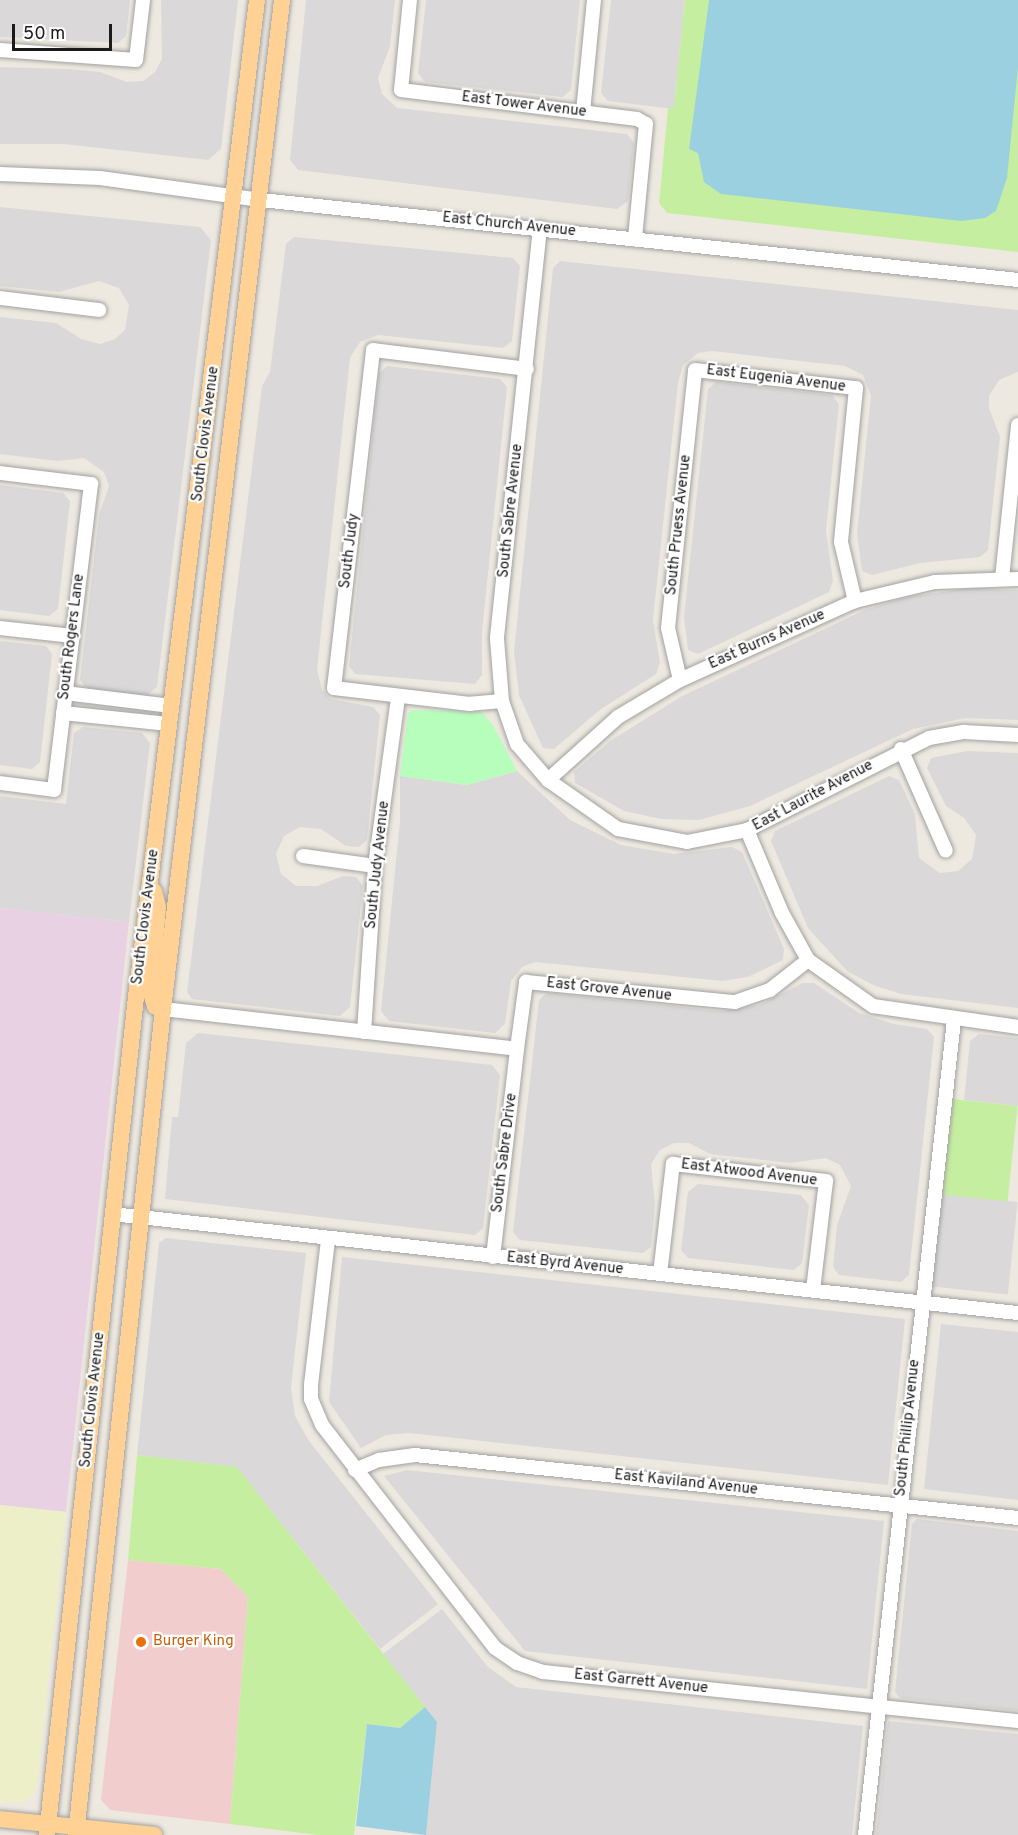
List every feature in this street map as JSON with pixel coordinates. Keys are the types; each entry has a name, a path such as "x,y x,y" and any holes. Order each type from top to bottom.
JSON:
{"main road":[{"name":"South Clovis Avenue","path":"48,1830 112,1215 168,724 236,197 256,0"},
{"name":"South Clovis Avenue","path":"77,1831 163,1009 261,200 282,0"},
{"path":"150,883 158,907 151,993 154,1006 163,1009"},
{"path":"0,1819 48,1830 154,1835"}],"street":[{"path":"0,50 136,60 143,0"},
{"name":"East Tower Avenue","path":"410,0 401,90 637,118 646,124 635,239"},
{"path":"583,112 594,0"},
{"name":"East Church Avenue","path":"0,174 100,178 261,200 1018,279"},
{"name":"South Sabre Avenue","path":"540,228 497,639 502,701 517,744 548,780"},
{"path":"0,298 99,310"},
{"name":"South Judy","path":"398,698 334,688 373,350 527,369"},
{"name":"East Eugenia Avenue","path":"695,370 856,388 841,542 855,601"},
{"name":"South Pruess Avenue","path":"680,680 668,628 695,370"},
{"path":"1002,578 1018,424"},
{"name":"South Rogers Lane","path":"0,473 91,484 54,790 0,783"},
{"name":"East Burns Avenue","path":"548,780 618,717 680,680 855,601 935,582 1018,579"},
{"path":"0,628 73,636"},
{"path":"65,693 171,706"},
{"path":"398,698 470,704 502,701"},
{"name":"South Judy Avenue","path":"364,1032 375,866 398,698"},
{"path":"63,712 168,724"},
{"name":"East Laurite Avenue","path":"548,780 618,829 687,843 747,830 901,749 929,738 964,732 1018,735"},
{"path":"901,749 946,851"},
{"path":"747,830 782,913 808,960 873,1006 954,1020 1018,1027"},
{"path":"303,856 375,866"},
{"name":"East Grove Avenue","path":"517,1049 526,981 735,1002 770,990 808,960"},
{"path":"163,1009 517,1049"},
{"name":"South Phillip Avenue","path":"865,1835 901,1505 920,1303 954,1020"},
{"name":"South Sabre Drive","path":"493,1257 517,1049"},
{"name":"East Atwood Avenue","path":"660,1274 673,1164 826,1181 813,1290"},
{"name":"East Byrd Avenue","path":"112,1215 328,1240 1018,1312"},
{"path":"328,1240 311,1399 322,1425 355,1470"},
{"name":"East Kaviland Avenue","path":"355,1470 379,1460 415,1455 1018,1518"},
{"name":"East Garrett Avenue","path":"355,1470 495,1648 517,1663 543,1672 1018,1721"}],"shaded area":[{"path":"0,0 130,0 126,36 118,43 0,37"},
{"path":"161,0 238,0 221,149 208,160 64,144 0,144 0,67 100,72 127,82 143,81 155,72 162,59"},
{"path":"306,0 395,0 390,46 378,78 382,94 397,108 627,134 634,143 628,201 617,209 298,170 290,160"},
{"path":"426,0 580,0 571,90 563,97 425,82 418,73"},
{"path":"611,0 685,0 674,109 608,101 601,93"},
{"path":"0,207 200,227 211,240 157,687 146,696 87,689 80,680 99,515 109,486 104,472 84,458 57,461 0,454 0,317 56,323 81,339 100,344 115,339 125,330 129,305 119,288 99,281 59,292 0,286"},
{"path":"294,237 513,258 520,266 512,341 503,348 378,335 360,342 350,358 317,670 322,690 331,699 373,707 380,715 367,840 359,847 346,846 321,829 300,827 284,836 276,854 281,874 296,886 317,886 343,876 356,877 363,886 350,1007 340,1016 192,999 187,992 262,386 270,372 286,244"},
{"path":"560,261 1018,310 1018,372 999,380 989,396 989,408 1000,437 988,550 980,557 920,563 872,575 862,571 857,534 871,395 863,375 845,366 712,351 698,353 683,365 678,383 653,620 660,663 656,674 601,709 554,749 543,748 519,695 514,652 553,268"},
{"path":"387,366 500,379 507,387 482,633 482,675 475,684 355,674 349,666 379,373"},
{"path":"716,382 832,395 839,404 826,531 833,581 829,592 698,654 688,650 684,617 708,389"},
{"path":"0,485 63,493 70,501 58,609 49,616 0,610"},
{"path":"971,588 1018,590 1018,720 965,718 913,729 750,806 699,820 661,819 624,811 575,783 574,772 610,741 682,696 867,609 907,597"},
{"path":"0,641 46,646 52,654 40,762 32,769 0,765"},
{"path":"83,727 142,733 150,743 129,922 0,908 0,796 66,804 74,733"},
{"path":"967,751 1018,753 1018,1008 901,994 873,985 847,971 808,928 771,841 775,831 889,776 899,780 915,814 919,858 940,873 958,871 972,859 976,835 964,818 946,806 927,768 931,758"},
{"path":"517,771 570,820 621,845 674,854 732,847 742,852 784,949 783,960 748,977 722,981 535,962 522,967 511,981 505,1024 495,1033 389,1021 381,1011 400,821 400,776 467,785"},
{"path":"0,908 129,922 66,1512 0,1505"},
{"path":"803,983 814,983 859,1013 894,1024 927,1029 934,1037 909,1275 901,1282 839,1275 833,1267 837,1225 851,1186 840,1165 826,1158 790,1163 710,1154 689,1143 674,1143 660,1150 651,1164 655,1205 651,1247 643,1253 520,1240 513,1232 539,1000 547,993 721,1011 759,1005"},
{"path":"198,1033 492,1065 500,1075 483,1228 475,1235 165,1199 172,1117 178,1117 186,1043"},
{"path":"979,1034 1018,1038 1018,1106 964,1100 970,1041"},
{"path":"698,1184 801,1195 809,1205 802,1263 794,1270 688,1258 681,1250 688,1192"},
{"path":"942,1194 1018,1202 1008,1294 932,1286"},
{"path":"166,1238 306,1253 291,1387 295,1416 309,1441 438,1604 380,1649 237,1467 137,1455 159,1243"},
{"path":"342,1257 905,1319 888,1485 409,1433 386,1435 361,1448 329,1402"},
{"path":"941,1324 1018,1332 1018,1500 924,1489"},
{"path":"407,1470 884,1521 867,1689 525,1651 384,1476"},
{"path":"917,1519 1018,1531 1018,1711 900,1698 895,1692 912,1524"},
{"path":"128,1560 221,1569 248,1597 230,1824 110,1810 101,1800"},
{"path":"442,1609 487,1666 516,1687 863,1726 852,1835 426,1835 437,1722 383,1654"},
{"path":"888,1721 1018,1734 1018,1835 876,1835"}],"green space":[{"path":"685,0 1018,0 1018,252 667,213 659,203 668,108 674,108"},
{"path":"414,710 482,712 493,725 517,771 467,785 400,776 408,713"},
{"path":"952,1099 1018,1106 1008,1201 942,1194"},
{"path":"137,1455 237,1467 425,1707 400,1728 367,1724 354,1835 318,1835 230,1824 248,1597 221,1569 128,1560"},
{"path":"0,1505 66,1512 37,1787 30,1799 17,1803 0,1801"}],"water":[{"path":"709,0 1018,0 1018,67 1007,178 996,211 985,218 961,221 721,194 704,182 698,153 689,149"},
{"path":"425,1707 437,1722 426,1835 356,1826 367,1724 400,1728"}],"place":[{"name":"Burger King","path":"141,1642"}]}
